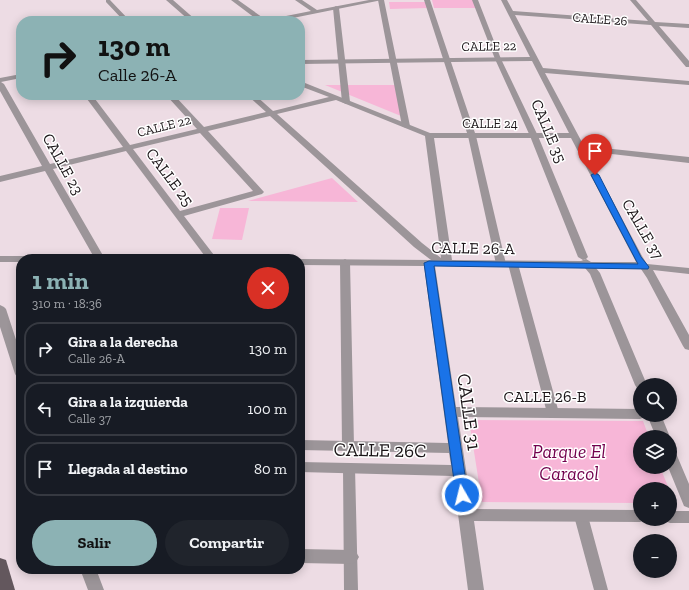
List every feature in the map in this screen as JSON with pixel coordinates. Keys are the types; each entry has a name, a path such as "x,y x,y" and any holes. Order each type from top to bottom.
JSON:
{"main road":[{"path":"0,565 7,590"}],"street":[{"path":"116,0 108,1 122,16"},
{"path":"169,0 188,16"},
{"path":"234,0 256,16"},
{"path":"298,0 316,12"},
{"path":"301,16 365,1 380,0 406,126"},
{"path":"427,0 472,136 501,264"},
{"name":"CALLE 35","path":"475,0 498,59 534,136 586,261 595,273 638,378"},
{"name":"CALLE 37","path":"504,0 637,257 652,276 689,346"},
{"path":"633,0 689,65"},
{"path":"336,8 346,102"},
{"name":"CALLE 26","path":"512,13 689,26"},
{"name":"CALLE 22","path":"305,62 534,59"},
{"path":"540,70 689,83"},
{"path":"0,80 16,77"},
{"name":"CALLE 23","path":"0,84 97,254"},
{"path":"305,85 428,135"},
{"name":"CALLE 22","path":"0,179 335,98"},
{"name":"CALLE 25","path":"92,100 208,254"},
{"path":"175,100 259,192 179,214"},
{"path":"258,100 439,263"},
{"name":"CALLE 24","path":"428,135 575,136"},
{"name":"CALLE 31","path":"428,135 450,412 476,590"},
{"path":"581,148 689,160"},
{"path":"0,259 16,259"},
{"name":"CALLE 26-A","path":"305,262 513,264 586,261 645,267"},
{"path":"345,262 348,446"},
{"path":"513,264 553,413"},
{"path":"645,267 689,271"},
{"path":"0,309 16,359"},
{"name":"CALLE 26-B","path":"450,412 633,414"},
{"name":"CALLE 26C","path":"305,445 456,448"},
{"name":"CALLE 26C","path":"305,467 459,471"},
{"path":"349,468 351,590"},
{"path":"677,472 689,502"},
{"path":"465,515 633,516"},
{"path":"581,516 601,590"},
{"path":"677,516 689,517"},
{"path":"305,556 351,557"},
{"path":"90,574 96,590"}],"green space":[{"path":"432,0 473,0 476,8 434,8"},
{"path":"389,2 426,2 428,8 390,9"},
{"path":"325,85 395,85 401,116"},
{"path":"332,178 358,202 248,201"},
{"path":"220,208 249,208 242,240 212,239"},
{"name":"Parque El Caracol","path":"469,420 643,422 646,430 633,430 633,474 663,474 666,482 633,482 633,503 482,502"}],"route":[{"path":"462,495 429,263 630,265 645,267 637,257 595,175"}]}
